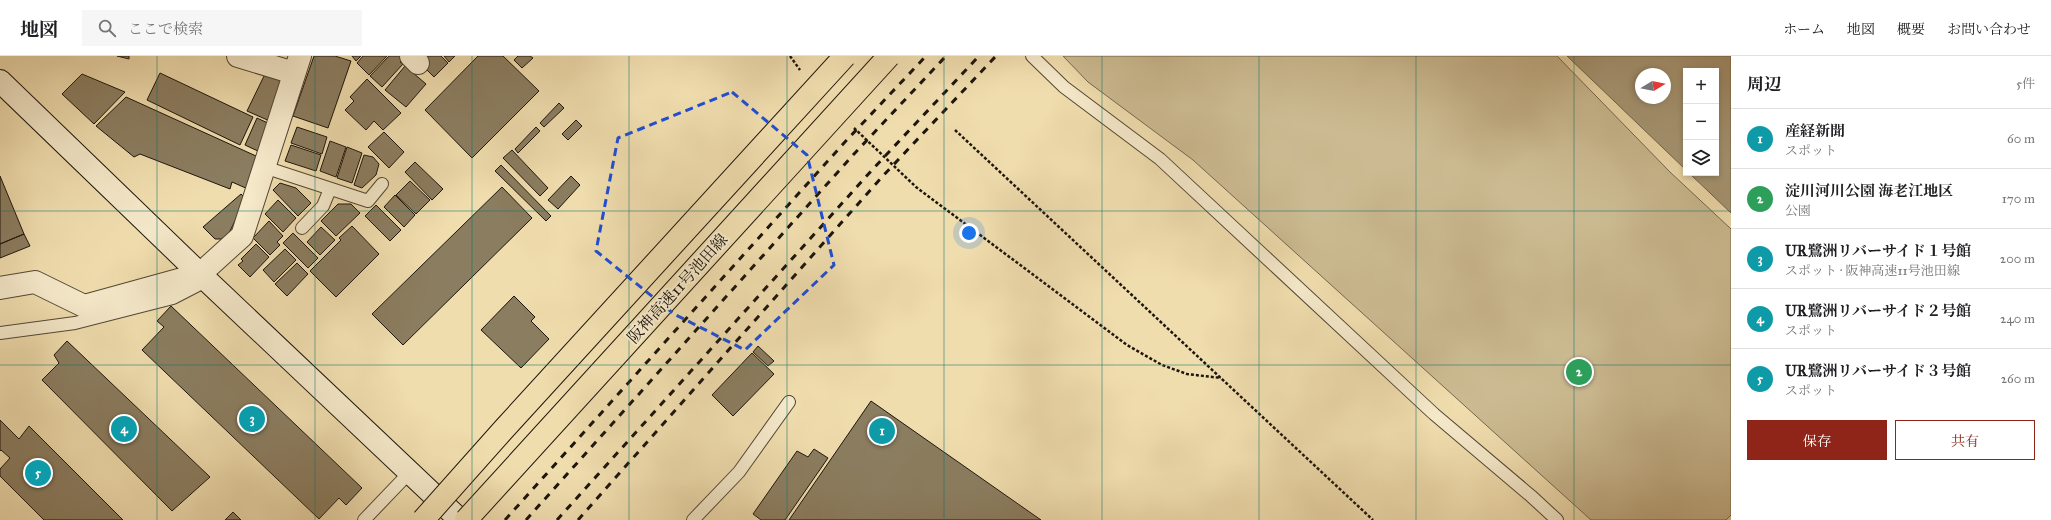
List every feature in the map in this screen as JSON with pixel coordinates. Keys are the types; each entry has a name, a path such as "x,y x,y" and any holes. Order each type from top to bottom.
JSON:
{"highway":[{"name":"阪神高速11号池田線","path":"423,520 509,423 845,56"},
{"name":"阪神高速11号池田線","path":"466,520 889,56"}],"street":[{"path":"0,288 35,282 84,306 203,278 242,236 297,64 238,56"},
{"path":"0,81 203,278 460,520"}],"lane":[{"path":"1032,56 1064,87 1160,159 1434,414 1532,496 1557,520"},
{"path":"264,167 368,201 382,184"},
{"path":"302,228 323,206 330,189"},
{"path":"0,333 75,323 173,298 203,278"},
{"path":"693,520 740,472 789,402"},
{"path":"364,520 410,472"}],"path":[{"path":"790,56 803,74"},
{"path":"849,123 916,187 1127,345 1162,365 1187,374 1222,378"},
{"path":"955,130 1222,378 1372,520"}],"highlighted area":[{"path":"732,92 807,155 834,265 745,350 674,314 596,251 618,138"}],"shaded area":[{"path":"1063,56 1557,56 1670,172 1731,229 1731,515 1726,520 1591,520 1193,160 1088,82"},
{"path":"1567,56 1731,56 1731,213 1692,176 1719,176 1719,68 1683,68 1683,167"}],"building":[{"path":"117,56 129,56 129,59"},
{"path":"314,56 335,56 351,61 328,128 293,116"},
{"path":"352,56 361,56 356,61"},
{"path":"363,56 387,56 369,75 357,63"},
{"path":"389,56 403,56 404,58 400,62 403,64 382,87 370,76"},
{"path":"421,56 441,56 448,63 434,77 422,65"},
{"path":"444,56 455,56 449,62"},
{"path":"478,56 503,56 539,91 472,158 425,110"},
{"path":"518,56 530,56 533,58 522,68 514,60"},
{"path":"405,66 426,84 406,107 385,90"},
{"path":"160,73 253,117 240,145 147,100"},
{"path":"82,74 125,92 94,124 62,94"},
{"path":"265,74 279,77 284,85 272,122 247,111"},
{"path":"367,79 401,113 383,130 374,121 366,130 345,110 354,101 350,97"},
{"path":"126,97 256,156 248,189 232,182 230,189 140,154 134,157 96,126"},
{"path":"559,103 564,108 544,127 540,123"},
{"path":"257,118 272,125 260,152 245,145"},
{"path":"576,120 582,126 568,140 562,134"},
{"path":"297,127 327,137 322,154 291,143"},
{"path":"536,127 540,131 518,153 515,149"},
{"path":"384,132 404,152 389,168 368,147"},
{"path":"330,141 346,147 336,177 320,171"},
{"path":"291,145 321,155 316,171 285,161"},
{"path":"347,147 362,153 352,183 337,178"},
{"path":"512,150 548,188 540,196 503,158"},
{"path":"364,155 373,157 379,164 376,175 362,188 354,185"},
{"path":"415,162 443,189 432,200 405,172"},
{"path":"501,165 551,216 546,221 495,171"},
{"path":"0,176 24,234 0,244"},
{"path":"571,176 580,185 558,209 548,200"},
{"path":"410,181 430,200 416,214 396,195"},
{"path":"280,183 296,188 311,203 298,216 273,190"},
{"path":"502,187 532,218 403,345 372,314"},
{"path":"241,194 246,199 226,239 215,239 203,227"},
{"path":"395,195 415,215 404,227 384,207"},
{"path":"278,200 296,218 283,232 265,214"},
{"path":"338,204 351,204 360,213 336,236 321,221"},
{"path":"376,205 401,230 390,241 365,216"},
{"path":"269,221 283,236 277,242 280,245 270,255 253,238"},
{"path":"352,226 379,254 336,297 310,271 341,240 339,238"},
{"path":"321,227 335,240 320,255 307,242"},
{"path":"293,233 318,258 308,268 283,243"},
{"path":"24,234 30,246 0,258 0,244"},
{"path":"256,244 269,257 250,277 238,265 243,261 241,259"},
{"path":"285,249 296,260 274,282 263,270"},
{"path":"297,263 308,274 287,296 275,284"},
{"path":"514,296 535,317 531,321 549,339 521,368 481,330"},
{"path":"171,306 362,488 346,505 339,498 319,519 142,350 164,327 157,321"},
{"path":"67,341 210,477 172,511 42,380 59,363 54,355"},
{"path":"758,346 774,361 768,366 753,352"},
{"path":"752,353 774,374 733,416 712,395"},
{"path":"871,401 1041,520 789,520"},
{"path":"0,420 19,439 29,426 123,520 44,520 0,476 0,469 10,458 1,450 0,451"},
{"path":"814,449 828,458 785,520 761,520 753,514 797,451 808,457"},
{"path":"233,512 241,520 225,520"}],"railway":[{"path":"505,520 844,143 926,56"},
{"path":"526,520 854,154 946,56"},
{"path":"557,520 872,170 979,56"},
{"path":"578,520 881,178 996,56"}],"place":[{"name":"淀川河川公園 海老江地区","path":"1579,372"},
{"name":"UR鷺洲リバーサイド１号館","path":"252,419"},
{"name":"UR鷺洲リバーサイド２号館","path":"124,429"},
{"name":"産経新聞","path":"882,431"},
{"name":"UR鷺洲リバーサイド３号館","path":"38,473"}]}
